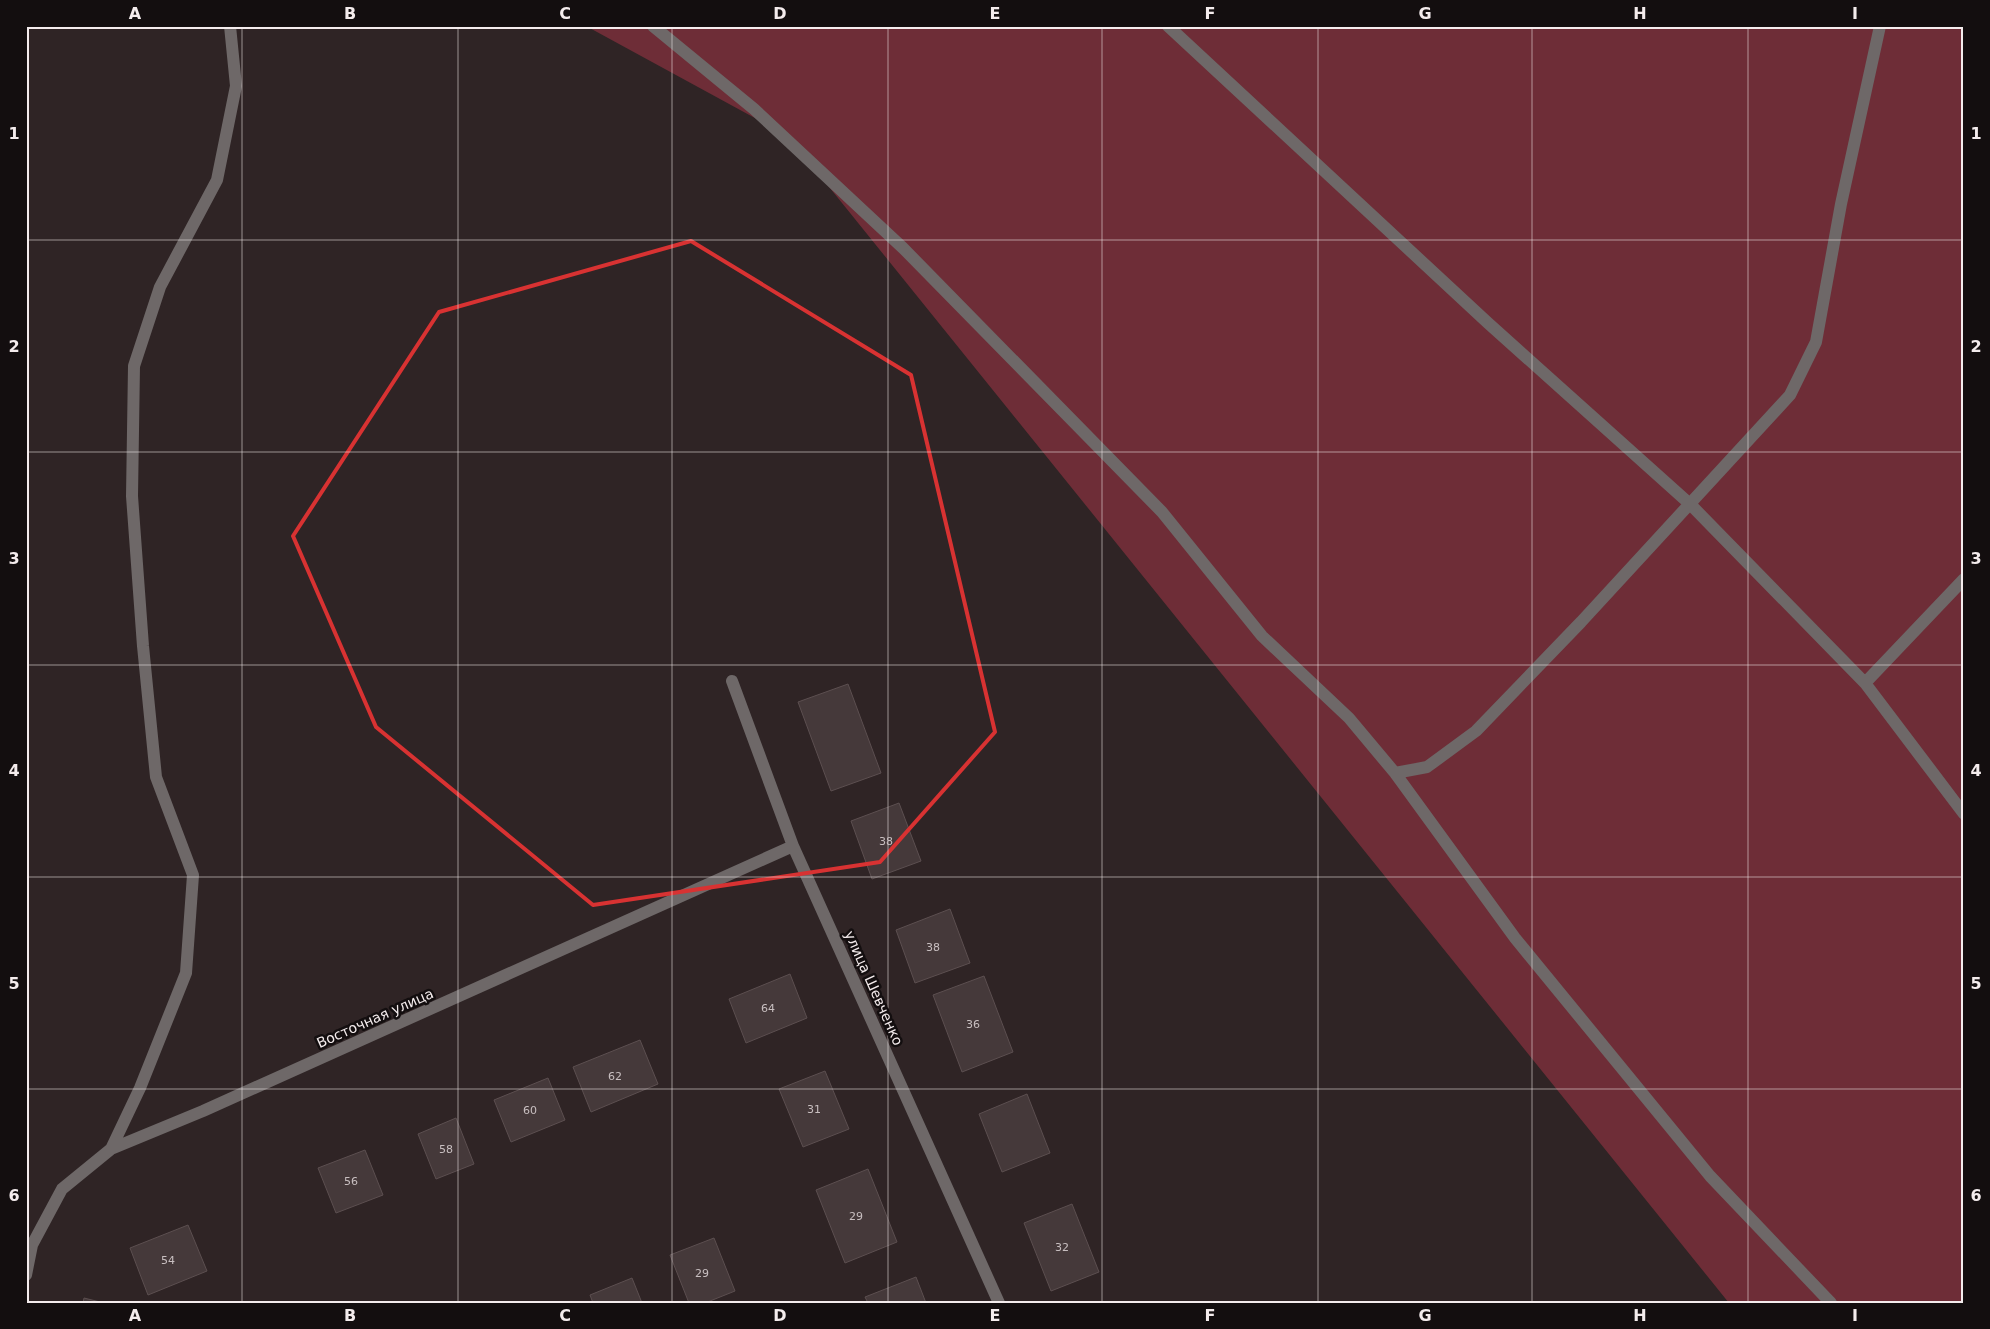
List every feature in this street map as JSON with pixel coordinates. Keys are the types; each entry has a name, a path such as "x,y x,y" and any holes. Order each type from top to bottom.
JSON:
{"street":[{"path":"111,1148 140,1088 186,973 193,875 156,777 142,646 132,496 134,366 160,287 217,180 236,86 230,26"},
{"path":"653,26 754,110 903,248 1162,512 1262,636 1349,718 1394,772 1515,938 1710,1176 1831,1303"},
{"path":"1168,26 1488,323 1691,505 1865,682 1964,814"},
{"path":"1394,772 1427,767 1476,732 1691,505 1790,395 1816,342 1841,204 1880,26"},
{"path":"1865,682 1964,579"},
{"name":"улица Шевченко","path":"732,681 793,846 999,1303"},
{"name":"Восточная улица","path":"26,1275 29,1245 62,1189 111,1148 203,1112 793,846"}],"highlighted area":[{"path":"691,241 911,375 995,732 880,862 593,905 376,727 293,536 439,312"}],"shaded area":[{"path":"586,26 1964,26 1964,1303 1729,1303 788,136"}],"building":[{"path":"848,684 881,773 831,791 798,702"},
{"path":"899,803 921,861 872,879 851,821"},
{"path":"950,909 970,963 915,983 896,930"},
{"path":"790,974 807,1018 746,1043 729,999"},
{"path":"984,976 1013,1052 962,1072 933,995"},
{"path":"640,1040 658,1084 591,1112 573,1067"},
{"path":"825,1071 849,1129 803,1147 779,1089"},
{"path":"548,1078 565,1120 511,1142 494,1100"},
{"path":"1027,1094 1050,1153 1002,1172 979,1114"},
{"path":"456,1118 474,1164 436,1179 418,1134"},
{"path":"365,1150 383,1195 336,1213 318,1168"},
{"path":"868,1169 897,1242 845,1263 816,1190"},
{"path":"1072,1204 1099,1272 1051,1291 1024,1223"},
{"path":"188,1225 207,1271 148,1295 130,1248"},
{"path":"714,1238 735,1291 705,1303 689,1303 670,1255"},
{"path":"916,1277 926,1303 868,1303 865,1297"},
{"path":"632,1278 642,1303 593,1303 590,1295"},
{"path":"84,1298 104,1303 83,1303"}]}
